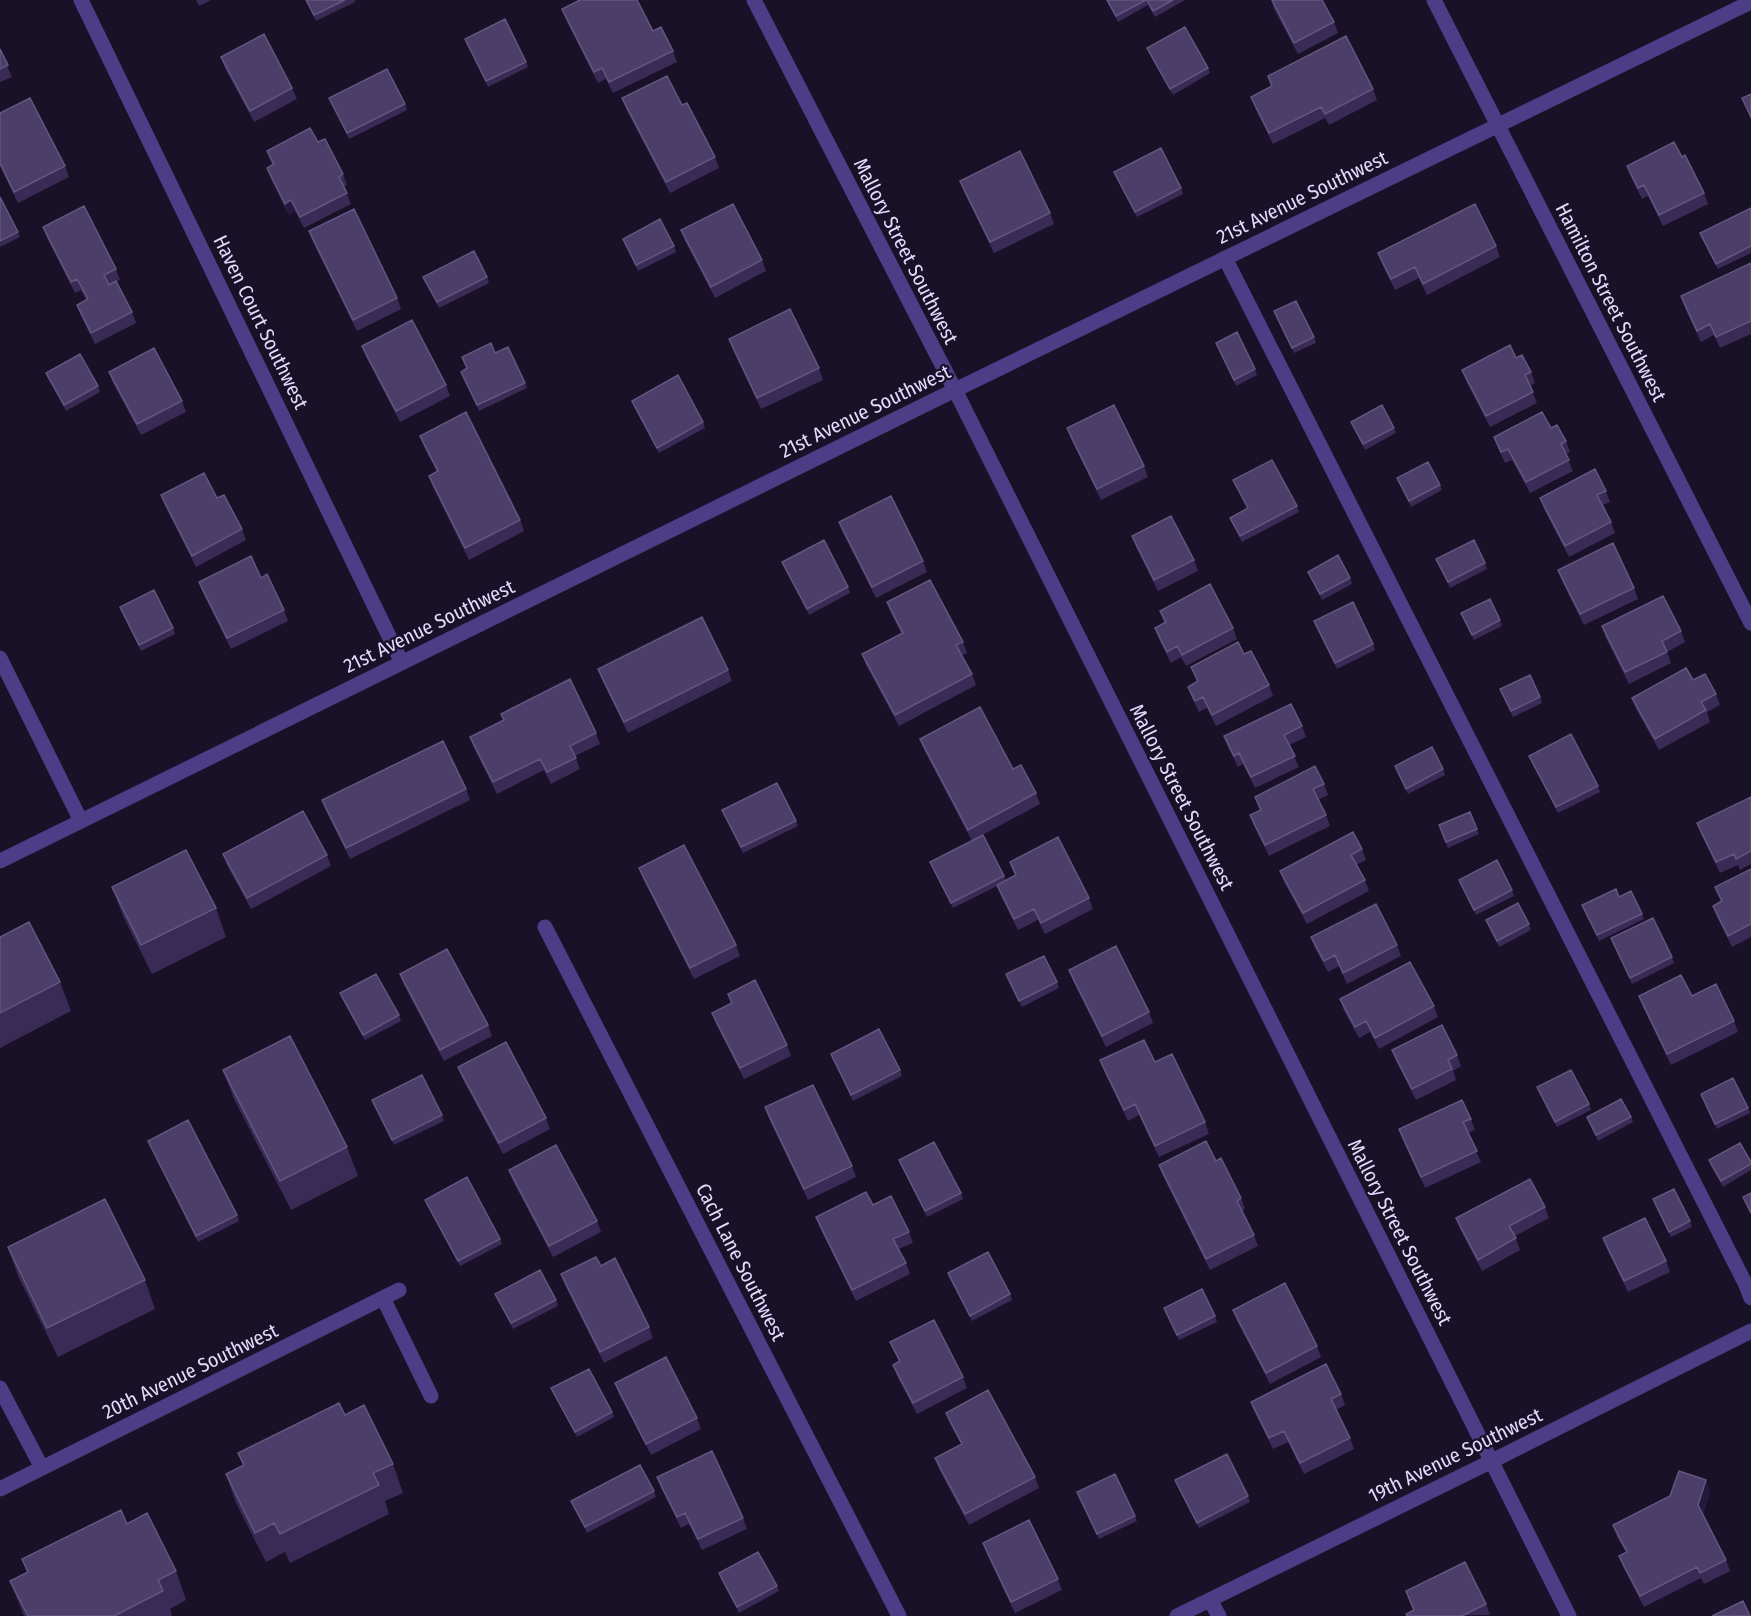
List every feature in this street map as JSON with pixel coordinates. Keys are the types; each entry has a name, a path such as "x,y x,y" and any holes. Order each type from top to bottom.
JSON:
{"street":[{"name":"Haven Court Southwest","path":"81,0 402,663"},
{"name":"Mallory Street Southwest","path":"754,0 955,390 1569,1616"},
{"name":"Hamilton Street Southwest","path":"1434,0 1746,599 1751,623"},
{"name":"21st Avenue Southwest","path":"0,861 955,390 1751,2"},
{"path":"1225,258 1751,1298"},
{"path":"0,658 81,821"},
{"name":"Cach Lane Southwest","path":"545,927 899,1616"},
{"name":"20th Avenue Southwest","path":"0,1489 399,1290"},
{"path":"383,1298 431,1396"},
{"name":"19th Avenue Southwest","path":"1177,1616 1751,1331"},
{"path":"0,1388 42,1468"},
{"path":"1210,1600 1219,1616"}],"building":[{"path":"306,0 345,0 314,15"},
{"path":"580,0 637,0 653,31 661,27 673,51 609,82 602,68 594,72 562,9"},
{"path":"1107,0 1146,0 1116,16"},
{"path":"1147,0 1173,0 1153,11"},
{"path":"1272,0 1322,0 1334,22 1294,43"},
{"path":"505,19 526,62 486,81 465,39"},
{"path":"1185,27 1208,68 1170,89 1147,48"},
{"path":"264,34 292,88 250,111 221,57"},
{"path":"1346,36 1373,89 1325,114 1321,107 1269,133 1251,97 1272,86 1268,76"},
{"path":"0,49 8,65 0,69"},
{"path":"387,69 405,104 347,133 329,98"},
{"path":"667,76 682,105 687,103 715,157 666,182 622,98"},
{"path":"1751,94 1751,117 1742,98"},
{"path":"30,98 65,166 14,192 0,163 0,113"},
{"path":"310,128 318,142 325,139 343,174 339,177 347,193 300,217 291,200 285,204 267,168 274,164 267,151"},
{"path":"1674,142 1682,157 1685,155 1704,193 1659,215 1644,185 1638,188 1627,166"},
{"path":"1161,148 1181,188 1135,212 1114,172"},
{"path":"1020,151 1050,213 990,242 960,181"},
{"path":"0,197 18,232 0,241"},
{"path":"733,204 762,260 711,287 681,230"},
{"path":"1475,204 1496,246 1423,284 1415,267 1391,279 1378,253"},
{"path":"84,206 116,269 104,275 109,285 116,281 132,312 91,333 77,305 88,299 77,279 71,282 43,227"},
{"path":"1751,208 1751,246 1716,264 1700,233"},
{"path":"354,209 397,298 353,320 309,231"},
{"path":"660,219 674,246 636,265 623,239"},
{"path":"474,251 487,277 437,302 423,277"},
{"path":"1751,263 1751,321 1716,337 1710,324 1697,331 1681,296"},
{"path":"1296,301 1314,337 1292,348 1274,311"},
{"path":"790,309 819,368 757,398 729,339"},
{"path":"412,320 446,385 396,411 362,346"},
{"path":"1237,332 1255,369 1234,380 1216,343"},
{"path":"491,343 495,353 508,347 525,383 477,405 461,372 467,368 462,357"},
{"path":"1510,345 1516,358 1522,355 1531,372 1525,375 1533,392 1486,416 1462,370"},
{"path":"154,348 182,401 137,424 109,372"},
{"path":"80,354 98,386 64,405 46,373"},
{"path":"678,375 703,422 657,448 632,401"},
{"path":"1114,405 1144,466 1097,489 1067,428"},
{"path":"1382,405 1394,428 1363,444 1351,422"},
{"path":"466,412 520,520 465,548 429,476 438,471 420,436"},
{"path":"1542,412 1551,428 1557,425 1566,441 1561,444 1569,460 1526,482 1508,449 1501,452 1494,437"},
{"path":"1272,460 1297,506 1240,536 1230,518 1248,508 1233,480"},
{"path":"1428,462 1440,485 1409,501 1397,478"},
{"path":"1595,469 1606,491 1597,495 1611,522 1565,546 1540,498"},
{"path":"204,473 217,498 224,495 242,529 192,556 161,495"},
{"path":"891,496 923,561 872,587 839,522"},
{"path":"1171,516 1194,560 1154,580 1132,536"},
{"path":"824,540 848,587 807,609 782,562"},
{"path":"1474,540 1485,563 1448,582 1436,559"},
{"path":"1613,543 1634,588 1580,614 1558,570"},
{"path":"1338,555 1350,578 1320,594 1308,572"},
{"path":"251,556 261,578 267,574 284,610 227,638 199,582"},
{"path":"930,580 963,642 956,645 972,674 895,715 862,654 903,633 887,602"},
{"path":"1210,584 1233,628 1182,655 1177,646 1167,652 1155,628 1166,622 1160,611"},
{"path":"154,590 173,628 139,645 120,607"},
{"path":"1663,596 1681,631 1662,641 1667,652 1625,672 1602,626"},
{"path":"1490,599 1500,620 1472,635 1461,613"},
{"path":"1353,602 1373,644 1335,663 1314,621"},
{"path":"702,617 728,670 624,722 598,669"},
{"path":"1238,642 1244,654 1251,651 1269,685 1212,715 1203,697 1195,701 1188,687 1198,681 1191,667"},
{"path":"1686,668 1693,680 1705,674 1716,694 1701,702 1706,710 1655,739 1632,698"},
{"path":"1530,675 1540,697 1511,711 1500,689"},
{"path":"570,679 596,733 570,746 576,758 547,772 540,759 493,782 470,737 504,720 501,714"},
{"path":"1291,704 1302,726 1284,735 1295,756 1251,777 1239,753 1234,756 1224,736"},
{"path":"980,707 1013,769 1021,765 1036,793 968,830 920,739"},
{"path":"1571,734 1598,786 1556,807 1529,756"},
{"path":"443,741 466,789 346,848 322,800"},
{"path":"1432,747 1443,769 1406,789 1395,766"},
{"path":"1315,766 1324,784 1313,789 1326,815 1265,845 1250,815 1261,810 1255,797"},
{"path":"777,783 796,821 741,847 722,810"},
{"path":"1751,797 1751,851 1736,859 1734,854 1716,862 1697,823"},
{"path":"303,811 327,855 247,898 223,854"},
{"path":"1470,812 1477,829 1446,842 1439,825"},
{"path":"1353,832 1362,849 1351,855 1365,880 1303,913 1280,871"},
{"path":"983,835 1004,876 951,903 930,862"},
{"path":"1058,837 1089,898 1041,923 1034,909 1014,919 997,885 1016,875 1010,862"},
{"path":"684,845 736,945 690,968 639,868"},
{"path":"186,850 216,908 141,945 112,887"},
{"path":"1497,860 1512,890 1474,910 1459,880"},
{"path":"1751,869 1751,924 1728,936 1713,906 1722,901 1715,887"},
{"path":"1616,889 1619,897 1631,891 1642,914 1597,935 1582,905"},
{"path":"1518,903 1529,924 1497,941 1486,920"},
{"path":"1376,904 1397,945 1343,973 1335,955 1324,961 1311,937"},
{"path":"1653,918 1672,957 1630,978 1611,938"},
{"path":"29,922 60,982 0,1013 0,937"},
{"path":"1116,946 1149,1012 1102,1036 1069,970"},
{"path":"447,949 488,1025 440,1050 400,974"},
{"path":"1044,956 1057,982 1019,1001 1006,974"},
{"path":"1410,962 1434,1006 1375,1038 1366,1021 1355,1027 1340,999"},
{"path":"376,974 399,1015 363,1035 340,993"},
{"path":"1681,975 1692,996 1716,984 1734,1021 1667,1054 1639,996"},
{"path":"755,980 787,1045 740,1068 712,1013 732,1003 728,994"},
{"path":"1442,1025 1457,1055 1448,1060 1452,1069 1412,1089 1392,1050"},
{"path":"879,1029 900,1070 851,1095 831,1054"},
{"path":"290,1036 347,1147 280,1181 223,1070"},
{"path":"1144,1040 1155,1062 1172,1054 1205,1122 1155,1146 1135,1104 1124,1110 1100,1060"},
{"path":"506,1042 546,1118 499,1143 458,1067"},
{"path":"1571,1070 1589,1104 1555,1122 1537,1087"},
{"path":"422,1075 442,1115 392,1140 372,1100"},
{"path":"1733,1078 1748,1108 1715,1124 1701,1094"},
{"path":"813,1085 852,1166 804,1189 765,1107"},
{"path":"1621,1099 1631,1117 1596,1135 1587,1117"},
{"path":"1462,1100 1471,1119 1463,1122 1477,1151 1421,1177 1399,1129"},
{"path":"188,1120 237,1215 196,1236 148,1141"},
{"path":"1206,1141 1216,1161 1221,1158 1241,1198 1237,1201 1254,1235 1206,1259 1159,1165"},
{"path":"934,1142 961,1193 925,1211 899,1160"},
{"path":"1740,1143 1751,1164 1721,1181 1709,1160"},
{"path":"556,1145 597,1221 549,1246 509,1170"},
{"path":"467,1177 500,1239 458,1261 425,1200"},
{"path":"1530,1179 1545,1207 1509,1226 1516,1238 1478,1260 1456,1218"},
{"path":"1674,1189 1690,1221 1669,1232 1653,1199"},
{"path":"866,1192 873,1205 891,1196 909,1232 893,1239 906,1263 852,1290 816,1217"},
{"path":"1751,1193 1751,1213 1743,1197"},
{"path":"105,1199 145,1280 47,1328 8,1247"},
{"path":"1645,1218 1666,1261 1624,1281 1603,1238"},
{"path":"988,1252 1010,1294 970,1316 948,1273"},
{"path":"596,1257 601,1266 615,1258 649,1327 600,1352 561,1274"},
{"path":"540,1270 556,1300 511,1323 495,1294"},
{"path":"1285,1283 1317,1346 1266,1373 1233,1310"},
{"path":"1202,1289 1215,1316 1177,1335 1164,1308"},
{"path":"934,1320 963,1377 913,1403 893,1365 900,1361 890,1342"},
{"path":"666,1357 697,1418 646,1444 615,1383"},
{"path":"1326,1364 1341,1394 1331,1399 1350,1438 1300,1463 1284,1431 1269,1438 1251,1402"},
{"path":"589,1369 612,1412 575,1432 551,1388"},
{"path":"988,1390 1035,1477 965,1514 935,1458 962,1444 946,1413"},
{"path":"339,1403 345,1415 364,1405 393,1464 373,1473 379,1485 280,1534 274,1523 255,1533 226,1474 244,1465 238,1453"},
{"path":"712,1451 743,1518 698,1539 685,1513 677,1517 657,1477"},
{"path":"1227,1454 1248,1496 1197,1523 1175,1480"},
{"path":"640,1465 654,1491 585,1527 571,1501"},
{"path":"1679,1471 1706,1480 1698,1505 1726,1560 1700,1573 1697,1567 1640,1596 1619,1556 1627,1552 1613,1525 1670,1496"},
{"path":"1115,1474 1135,1516 1097,1534 1077,1492"},
{"path":"121,1510 127,1524 147,1513 176,1571 158,1580 163,1591 114,1616 28,1616 10,1581 28,1572 22,1559"},
{"path":"1029,1520 1058,1579 1011,1602 983,1543"},
{"path":"758,1552 777,1586 737,1607 719,1573"},
{"path":"1465,1562 1486,1604 1462,1616 1407,1616 1406,1614 1414,1610 1406,1591"},
{"path":"1743,1601 1750,1616 1712,1616"}]}
